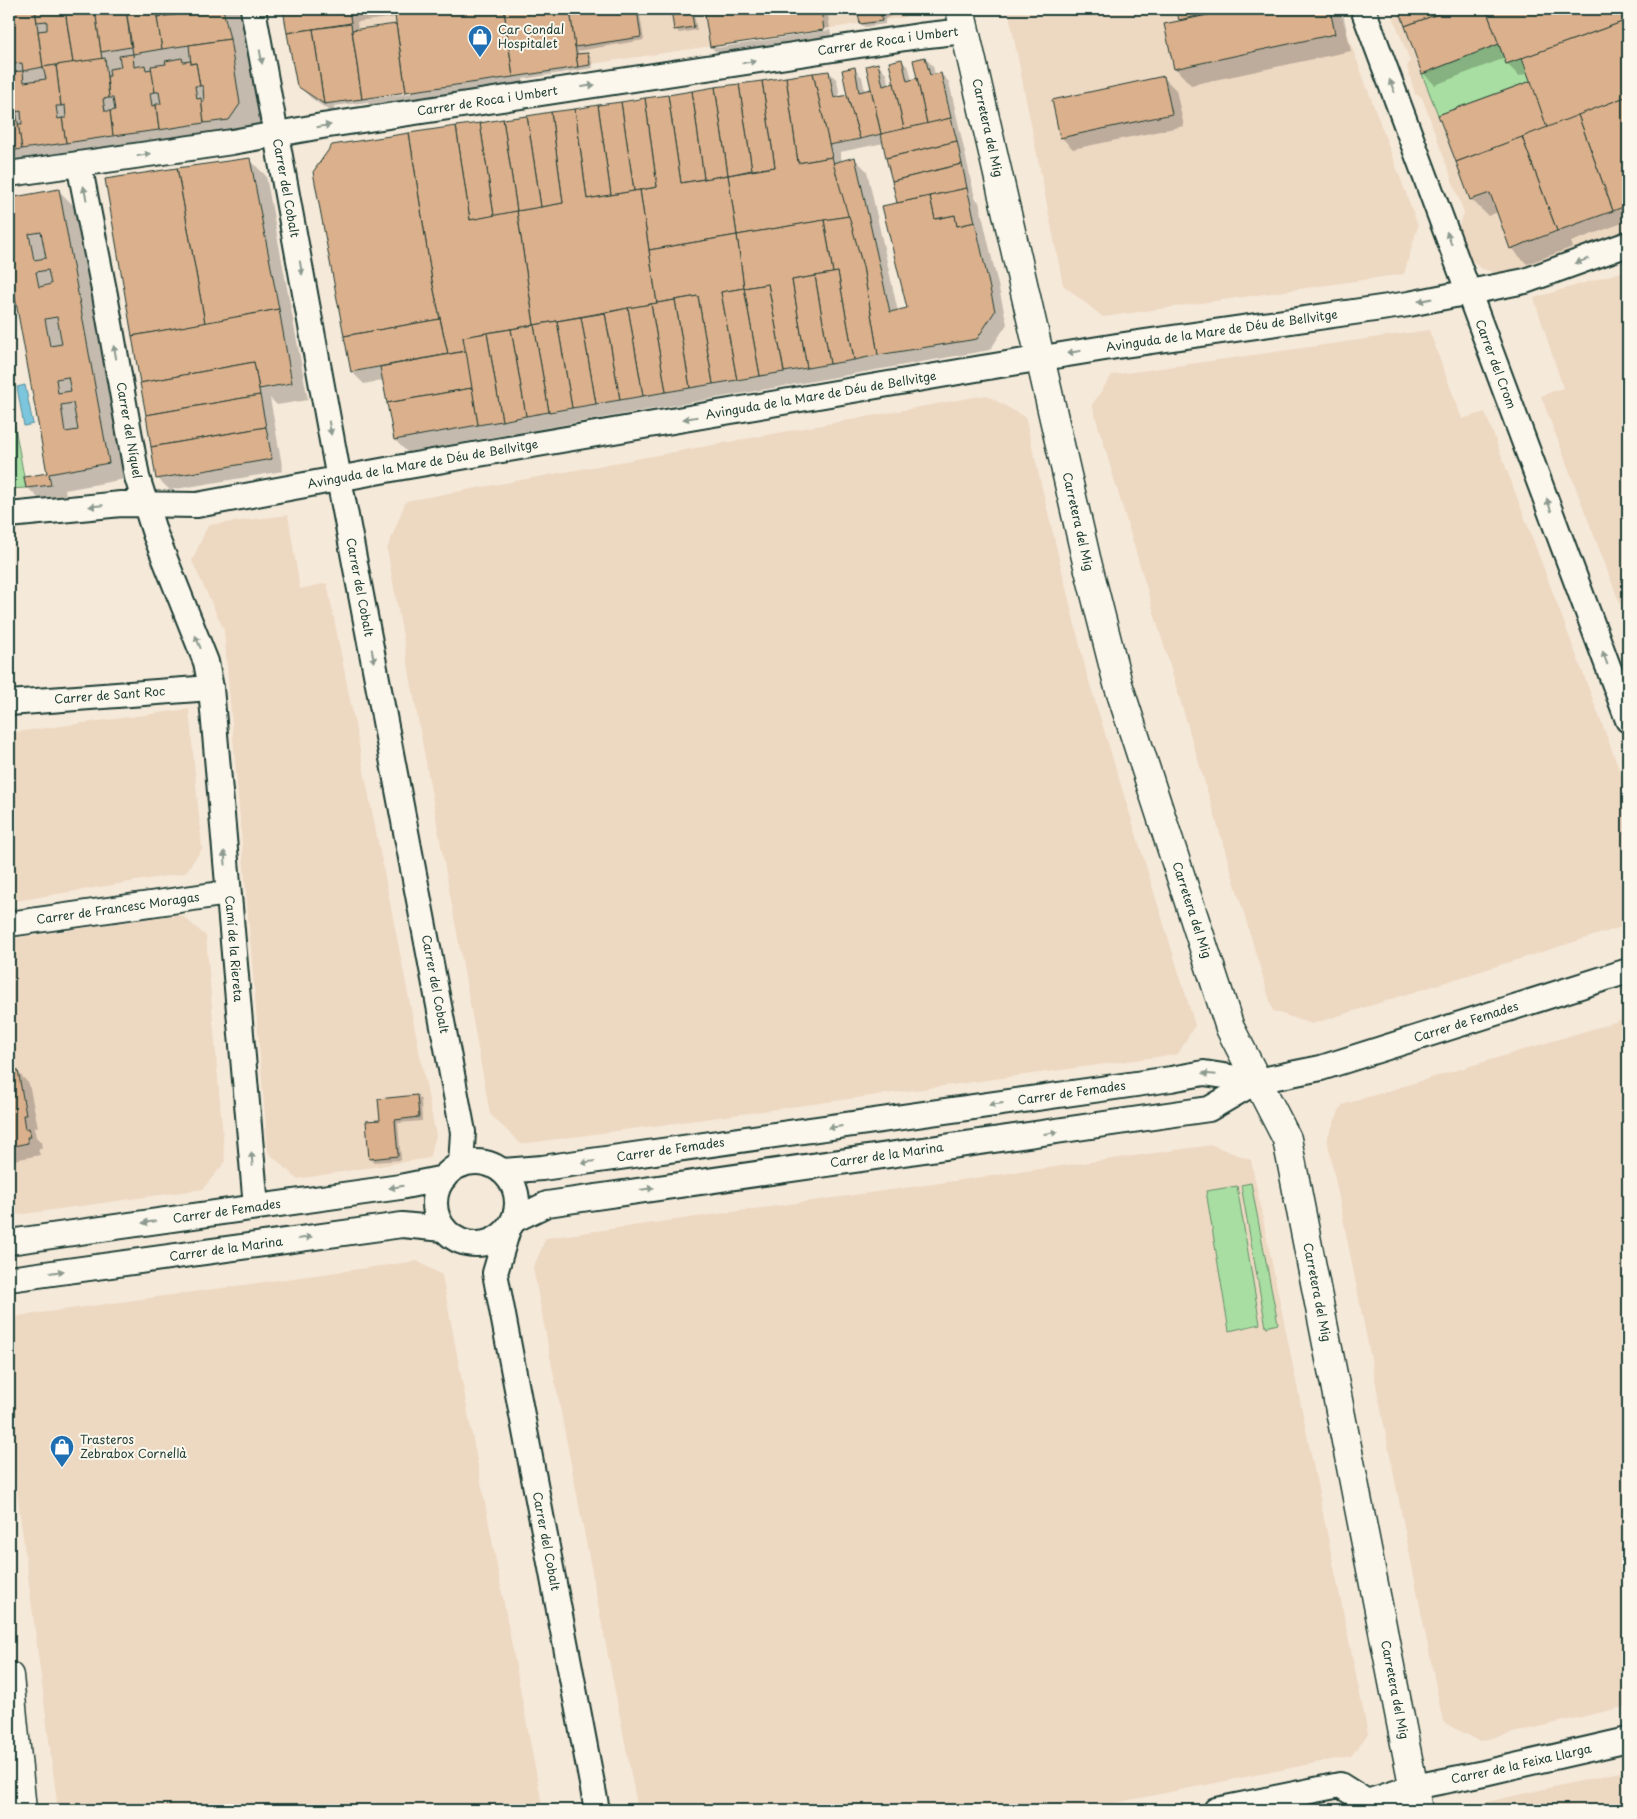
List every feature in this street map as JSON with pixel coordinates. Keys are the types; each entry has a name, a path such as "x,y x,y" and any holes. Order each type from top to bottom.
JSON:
{"street":[{"name":"Carrer del Cobalt","path":"253,9 339,479 463,1132 453,1172"},
{"name":"Carrer del Crom","path":"1363,9 1628,720"},
{"name":"Carrer de Roca i Umbert","path":"9,174 232,142 919,36 963,20"},
{"name":"Carretera del Mig","path":"963,20 1086,558 1118,684 1230,1028 1287,1139 1416,1799"},
{"name":"Carrer del Níquel","path":"79,164 105,295 137,477 144,504 206,662 211,688"},
{"name":"Avinguda de la Mare de Déu de Bellvitge","path":"9,515 121,504 197,505 1040,358 1409,304 1525,281 1628,244"},
{"name":"Carrer de Sant Roc","path":"9,703 211,688"},
{"name":"Camí de la Riereta","path":"211,688 256,1208"},
{"name":"Carrer de Francesc Moragas","path":"9,924 228,893"},
{"name":"Carrer de Femades","path":"502,1171 571,1164 1171,1079 1204,1072 1257,1081 1321,1068 1628,972"},
{"name":"Carrer de la Marina","path":"511,1225 547,1204 1209,1109 1257,1081"},
{"path":"472,1162 493,1166 502,1171 510,1179 515,1189 517,1210 511,1225 491,1242 470,1244 460,1241 444,1228 437,1214 435,1198 438,1187 453,1172 472,1162"},
{"name":"Carrer de Femades","path":"9,1242 400,1187 453,1172"},
{"name":"Carrer de la Marina","path":"9,1279 402,1225 444,1228"},
{"name":"Carrer del Cobalt","path":"511,1225 495,1273 597,1810"},
{"path":"470,1244 495,1273"},
{"path":"9,1676 22,1810"},
{"name":"Carrer de la Feixa Llarga","path":"1364,1806 1416,1799 1484,1773 1628,1740"},
{"path":"1216,1810 1340,1785 1364,1806"}],"shaded area":[{"path":"283,9 910,9 905,17 324,104 297,86"},
{"path":"1008,9 1338,9 1418,226 1404,274 1103,317 1063,285"},
{"path":"1390,9 1628,9 1628,229 1504,276 1480,268 1471,260 1463,247 1458,232 1464,213 1422,97 1415,94 1407,67 1410,61"},
{"path":"1628,270 1628,625 1541,396 1563,388 1534,298"},
{"path":"1429,330 1462,419 1485,412 1628,793 1628,925 1312,1024 1273,1011 1092,405 1112,375"},
{"path":"986,395 1025,417 1087,675 1195,1025 1178,1054 521,1144 490,1114 387,549 406,501"},
{"path":"288,515 300,589 327,583 436,1136 429,1158 297,1179 268,1152 224,630 192,561 208,525"},
{"path":"189,709 202,849 185,873 9,902 9,733"},
{"path":"180,914 206,936 225,1162 203,1189 9,1216 9,939"},
{"path":"1628,1018 1628,1706 1479,1741 1443,1722 1327,1138 1342,1105"},
{"path":"1212,1145 1251,1160 1368,1734 1351,1756 1080,1810 638,1810 533,1268 546,1238"},
{"path":"417,1261 442,1275 543,1810 58,1810 9,1428 9,1331 19,1316"},
{"path":"1628,1770 1628,1810 1479,1810 1483,1803"}],"green space":[{"path":"1499,44 1506,64 1522,58 1531,81 1438,115 1422,74"},
{"path":"9,394 26,488 9,489"},
{"path":"1251,1183 1278,1324 1266,1327 1241,1185"},
{"path":"1237,1186 1260,1324 1229,1331 1206,1191"}],"water":[{"path":"25,385 33,424 24,426 17,387"}],"building":[{"path":"9,9 35,9 43,67 23,71 22,63 13,64 9,37"},
{"path":"35,9 65,9 73,63 43,67 38,31 47,30 47,21 37,22"},
{"path":"65,9 95,9 102,59 73,63"},
{"path":"95,9 126,9 131,47 101,52"},
{"path":"126,9 156,9 162,49 133,54"},
{"path":"156,9 223,9 157,17"},
{"path":"223,9 230,39 162,49 157,17"},
{"path":"283,9 349,9 351,23 287,33"},
{"path":"349,9 392,9 350,15"},
{"path":"394,9 504,9 513,77 406,92"},
{"path":"504,9 570,9 578,67 513,77"},
{"path":"570,9 637,9 641,37 575,47"},
{"path":"671,9 691,9 694,27 674,30"},
{"path":"704,9 821,9 824,30 710,47"},
{"path":"864,9 880,9 882,21 860,24 858,13"},
{"path":"880,9 894,9 881,16"},
{"path":"1176,9 1230,9 1179,20"},
{"path":"1237,9 1330,9 1335,34 1174,69 1164,24"},
{"path":"1399,9 1452,9 1405,26"},
{"path":"1452,9 1486,9 1499,44 1422,74 1405,26"},
{"path":"1486,9 1628,9 1628,20 1506,64"},
{"path":"1628,20 1628,96 1547,128 1522,58"},
{"path":"351,24 362,99 324,104 313,29"},
{"path":"396,24 406,92 362,99 352,30"},
{"path":"313,29 324,104 297,86 287,33"},
{"path":"9,37 13,64 9,64"},
{"path":"230,39 240,104 229,120 204,123 201,102 204,102 203,86 200,86 196,63 191,64 189,45"},
{"path":"588,53 590,65 578,67 576,54"},
{"path":"133,54 134,67 145,65 146,70 152,69 155,92 150,93 152,106 156,105 159,130 113,136 110,111 115,110 113,98 109,98 107,76 110,76 109,69 121,67 119,56"},
{"path":"925,57 930,75 941,73 951,118 927,124 913,60"},
{"path":"105,58 109,98 103,99 105,111 110,111 113,136 66,143 62,118 66,118 65,105 61,106 56,65"},
{"path":"182,58 183,62 191,61 191,64 196,63 200,86 195,86 197,99 201,98 204,123 159,130 156,104 161,104 159,92 155,92 151,66 166,64 165,61"},
{"path":"902,59 907,81 917,78 927,124 904,129 889,62"},
{"path":"878,63 883,86 894,83 904,129 881,134 866,66"},
{"path":"56,65 61,106 56,106 58,119 62,118 66,143 22,149 18,124 22,124 21,111 16,112 10,72 23,71 24,82 46,79 43,67"},
{"path":"855,67 859,92 871,89 881,134 860,139 842,70"},
{"path":"829,71 834,98 847,95 860,139 829,145 813,73"},
{"path":"9,72 22,149 9,151"},
{"path":"813,73 832,157 798,163 786,77"},
{"path":"1164,76 1172,114 1060,138 1052,100"},
{"path":"786,77 798,163 832,157 849,216 737,235 728,175 775,167 762,81"},
{"path":"762,81 775,167 752,170 739,84"},
{"path":"1531,81 1547,128 1456,162 1438,115"},
{"path":"739,84 752,170 728,175 715,87"},
{"path":"715,87 728,175 704,179 692,91"},
{"path":"692,91 704,179 681,183 668,95"},
{"path":"668,95 681,183 728,175 737,235 649,250 640,190 657,187 645,98"},
{"path":"1628,96 1628,205 1613,211 1578,115"},
{"path":"645,98 657,187 634,191 621,102"},
{"path":"621,102 634,191 611,195 598,105"},
{"path":"598,105 611,195 587,199 575,109"},
{"path":"575,109 587,199 640,190 657,303 534,325 517,211 563,203 551,112"},
{"path":"551,112 563,203 541,207 527,116"},
{"path":"1578,115 1613,211 1557,231 1522,137"},
{"path":"527,116 541,207 517,211 503,119"},
{"path":"951,118 957,141 886,158 881,134"},
{"path":"503,119 517,211 494,216 480,123"},
{"path":"480,123 494,216 470,220 456,126"},
{"path":"456,126 470,220 517,211 534,325 463,337 466,351 448,354 432,281 409,133"},
{"path":"409,133 432,281 440,319 344,336 313,172 332,145"},
{"path":"1522,137 1557,231 1510,249 1490,193 1470,200 1456,162"},
{"path":"957,141 962,164 892,181 886,158"},
{"path":"855,157 890,312 907,308 882,206 930,196 935,219 955,215 957,226 975,222 995,311 977,339 878,355 863,267 833,163"},
{"path":"250,158 279,309 205,323 177,168"},
{"path":"962,164 967,188 897,203 892,181"},
{"path":"177,168 205,323 132,336 105,179"},
{"path":"967,188 975,222 957,226 955,215 935,219 930,196"},
{"path":"59,189 109,463 49,474 51,485 26,488 24,477 47,473 9,264 9,198","holes":["41,232 46,258 34,260 29,234","48,270 51,284 39,287 36,272","57,317 62,344 50,346 45,319","68,377 71,391 58,393 56,379","73,403 78,430 65,432 61,405"]},
{"path":"849,216 863,267 878,355 854,360 838,272 833,273 824,220"},
{"path":"824,220 833,273 792,280 807,368 784,372 768,284 744,288 737,235"},
{"path":"737,235 744,288 721,292 737,380 713,384 698,296 657,303 649,250"},
{"path":"838,272 854,360 830,364 815,276"},
{"path":"815,276 830,364 807,368 792,280"},
{"path":"768,284 784,372 760,376 744,288"},
{"path":"744,288 760,376 737,380 721,292"},
{"path":"698,296 713,384 690,388 675,300"},
{"path":"675,300 690,388 666,392 651,304"},
{"path":"651,304 666,392 643,396 628,308"},
{"path":"628,308 643,396 620,400 605,313"},
{"path":"279,309 292,383 259,389 254,362 140,383 132,336"},
{"path":"605,313 620,400 596,404 581,317"},
{"path":"581,317 596,404 572,408 557,321"},
{"path":"440,319 448,354 351,372 344,336"},
{"path":"557,321 572,408 549,412 534,325"},
{"path":"534,325 549,412 526,416 511,329"},
{"path":"511,329 526,416 502,421 487,333"},
{"path":"487,333 502,421 478,425 463,337"},
{"path":"466,351 472,388 387,403 380,367"},
{"path":"254,362 260,395 146,415 140,383"},
{"path":"472,388 478,425 394,440 387,403"},
{"path":"260,395 266,427 151,447 146,415"},
{"path":"266,427 272,459 156,479 151,447"},
{"path":"18,1070 26,1115 23,1115 25,1129 29,1128 31,1137 27,1137 28,1143 9,1147 9,1072"},
{"path":"417,1095 419,1117 395,1120 398,1156 369,1159 366,1121 380,1120 378,1099"}],"place":[{"name":"Car Condal Hospitalet","path":"480,58"},
{"name":"Trasteros Zebrabox Cornellà","path":"62,1468"}]}
